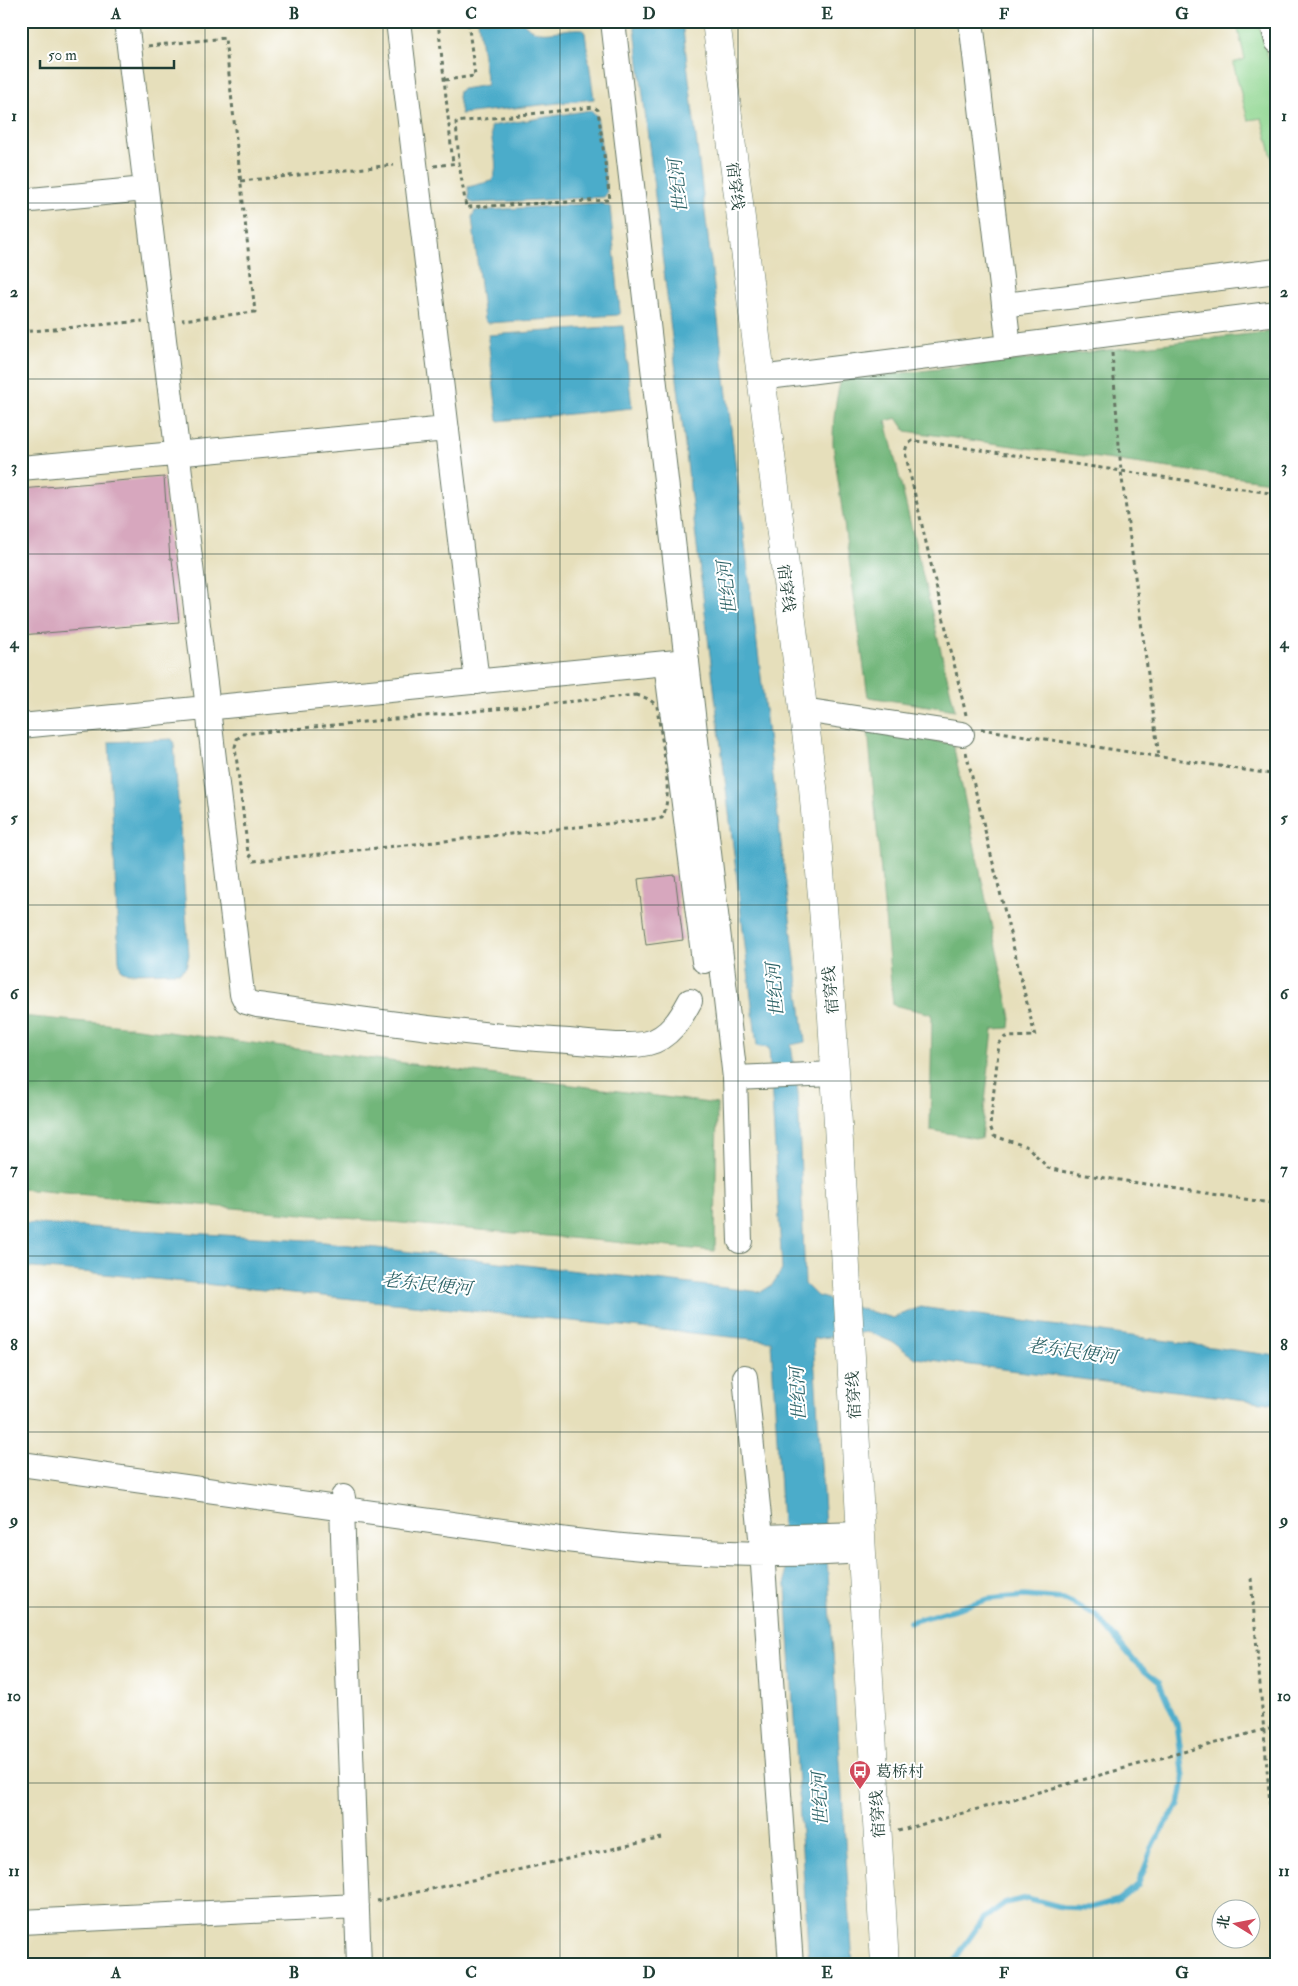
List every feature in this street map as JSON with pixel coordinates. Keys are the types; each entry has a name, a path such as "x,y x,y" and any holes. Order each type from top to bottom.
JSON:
{"main road":[{"name":"宿穿线","path":"716,21 813,796 824,1074 850,1543 878,1836 885,1965"}],"street":[{"path":"126,21 242,994 246,1002 257,1006 519,1038 623,1044 649,1043 664,1035 678,1022 690,1001"},
{"path":"398,21 477,682"},
{"path":"614,21 676,662 743,1078 740,1241"},
{"path":"971,21 1009,347"},
{"path":"1272,21 1277,41"},
{"path":"21,201 145,189"},
{"path":"1004,305 1277,271"},
{"path":"760,378 1277,313"},
{"path":"21,468 447,429"},
{"path":"21,726 676,662"},
{"path":"676,662 675,791 704,961"},
{"path":"803,710 964,730"},
{"path":"743,1078 824,1074"},
{"path":"745,1376 767,1545 791,1965"},
{"path":"21,1451 105,1460 342,1503"},
{"path":"21,1464 342,1503 649,1536 767,1545 850,1543"},
{"path":"342,1503 359,1965"},
{"path":"21,1922 357,1906"}],"path":[{"path":"438,21 453,164"},
{"path":"445,80 474,76 468,21"},
{"path":"532,21 546,27 574,24 574,21"},
{"path":"21,332 255,312 225,38 129,49"},
{"path":"594,107 598,110 610,200 466,207 459,163 456,122 594,107"},
{"path":"241,181 416,165 459,163"},
{"path":"1111,334 1120,471 1159,756"},
{"path":"1277,494 926,442 912,441 907,445 905,452 967,722 964,730 1035,1036 1006,1037 999,1044 990,1126 994,1136 1028,1147 1048,1168 1060,1172 1277,1204"},
{"path":"636,696 651,700 657,706 675,791 662,818 254,861 248,853 235,747 237,739 243,734 636,696"},
{"path":"964,730 1159,756 1277,775"},
{"path":"1252,1578 1277,1887"},
{"path":"878,1836 1277,1726"},
{"path":"357,1906 662,1838"}],"green space":[{"path":"1236,21 1258,21 1277,89 1277,177 1262,118 1248,120 1233,63 1245,59"},
{"path":"1277,331 1277,483 906,431 897,418 886,421 955,710 868,697 833,444 837,396 841,380"},
{"path":"868,730 953,744 1011,1018 1010,1028 993,1029 981,1139 930,1130 932,1014 893,1005"},
{"path":"21,1016 107,1024 717,1104 715,1251 21,1189"}],"water":[{"path":"478,21 522,21 535,31 542,32 582,29 585,33 594,99 461,114 458,97 459,91 487,85"},
{"path":"634,21 682,21 805,1042 791,1045 798,1093 805,1284 817,1296 893,1318 920,1307 1277,1356 1277,1404 916,1358 892,1342 868,1332 813,1339 853,1965 809,1965 771,1341 21,1267 21,1223 307,1240 761,1292 772,1285 782,1270 769,1048 757,1046"},
{"path":"591,110 597,116 607,193 604,197 473,203 469,201 468,187 492,181 496,167 491,126"},
{"path":"600,203 610,207 620,311 618,315 487,323 484,320 472,217 475,211"},
{"path":"623,326 632,408 498,421 489,335"},
{"path":"172,739 174,744 189,955 186,967 180,972 128,973 121,970 119,960 109,742"}],"building":[{"path":"164,477 170,559 172,559 179,622 21,635 21,489"},
{"path":"675,875 683,940 646,945 638,879"}],"waterway":[{"path":"910,1622 989,1599 1024,1596 1064,1599 1096,1615 1136,1663 1159,1682 1177,1724 1184,1778 1179,1805 1164,1825 1154,1844 1138,1885 1119,1900 1089,1908 1062,1907 1027,1898 1005,1903 983,1919 951,1965"}],"place":[{"name":"葛桥村","path":"860,1790"}],"water label":[{"name":"世纪河","path":"678,186"},
{"name":"世纪河","path":"727,588"},
{"name":"世纪河","path":"775,990"},
{"name":"老东民便河","path":"427,1284"},
{"name":"老东民便河","path":"1072,1351"},
{"name":"世纪河","path":"798,1394"},
{"name":"世纪河","path":"820,1799"}]}
